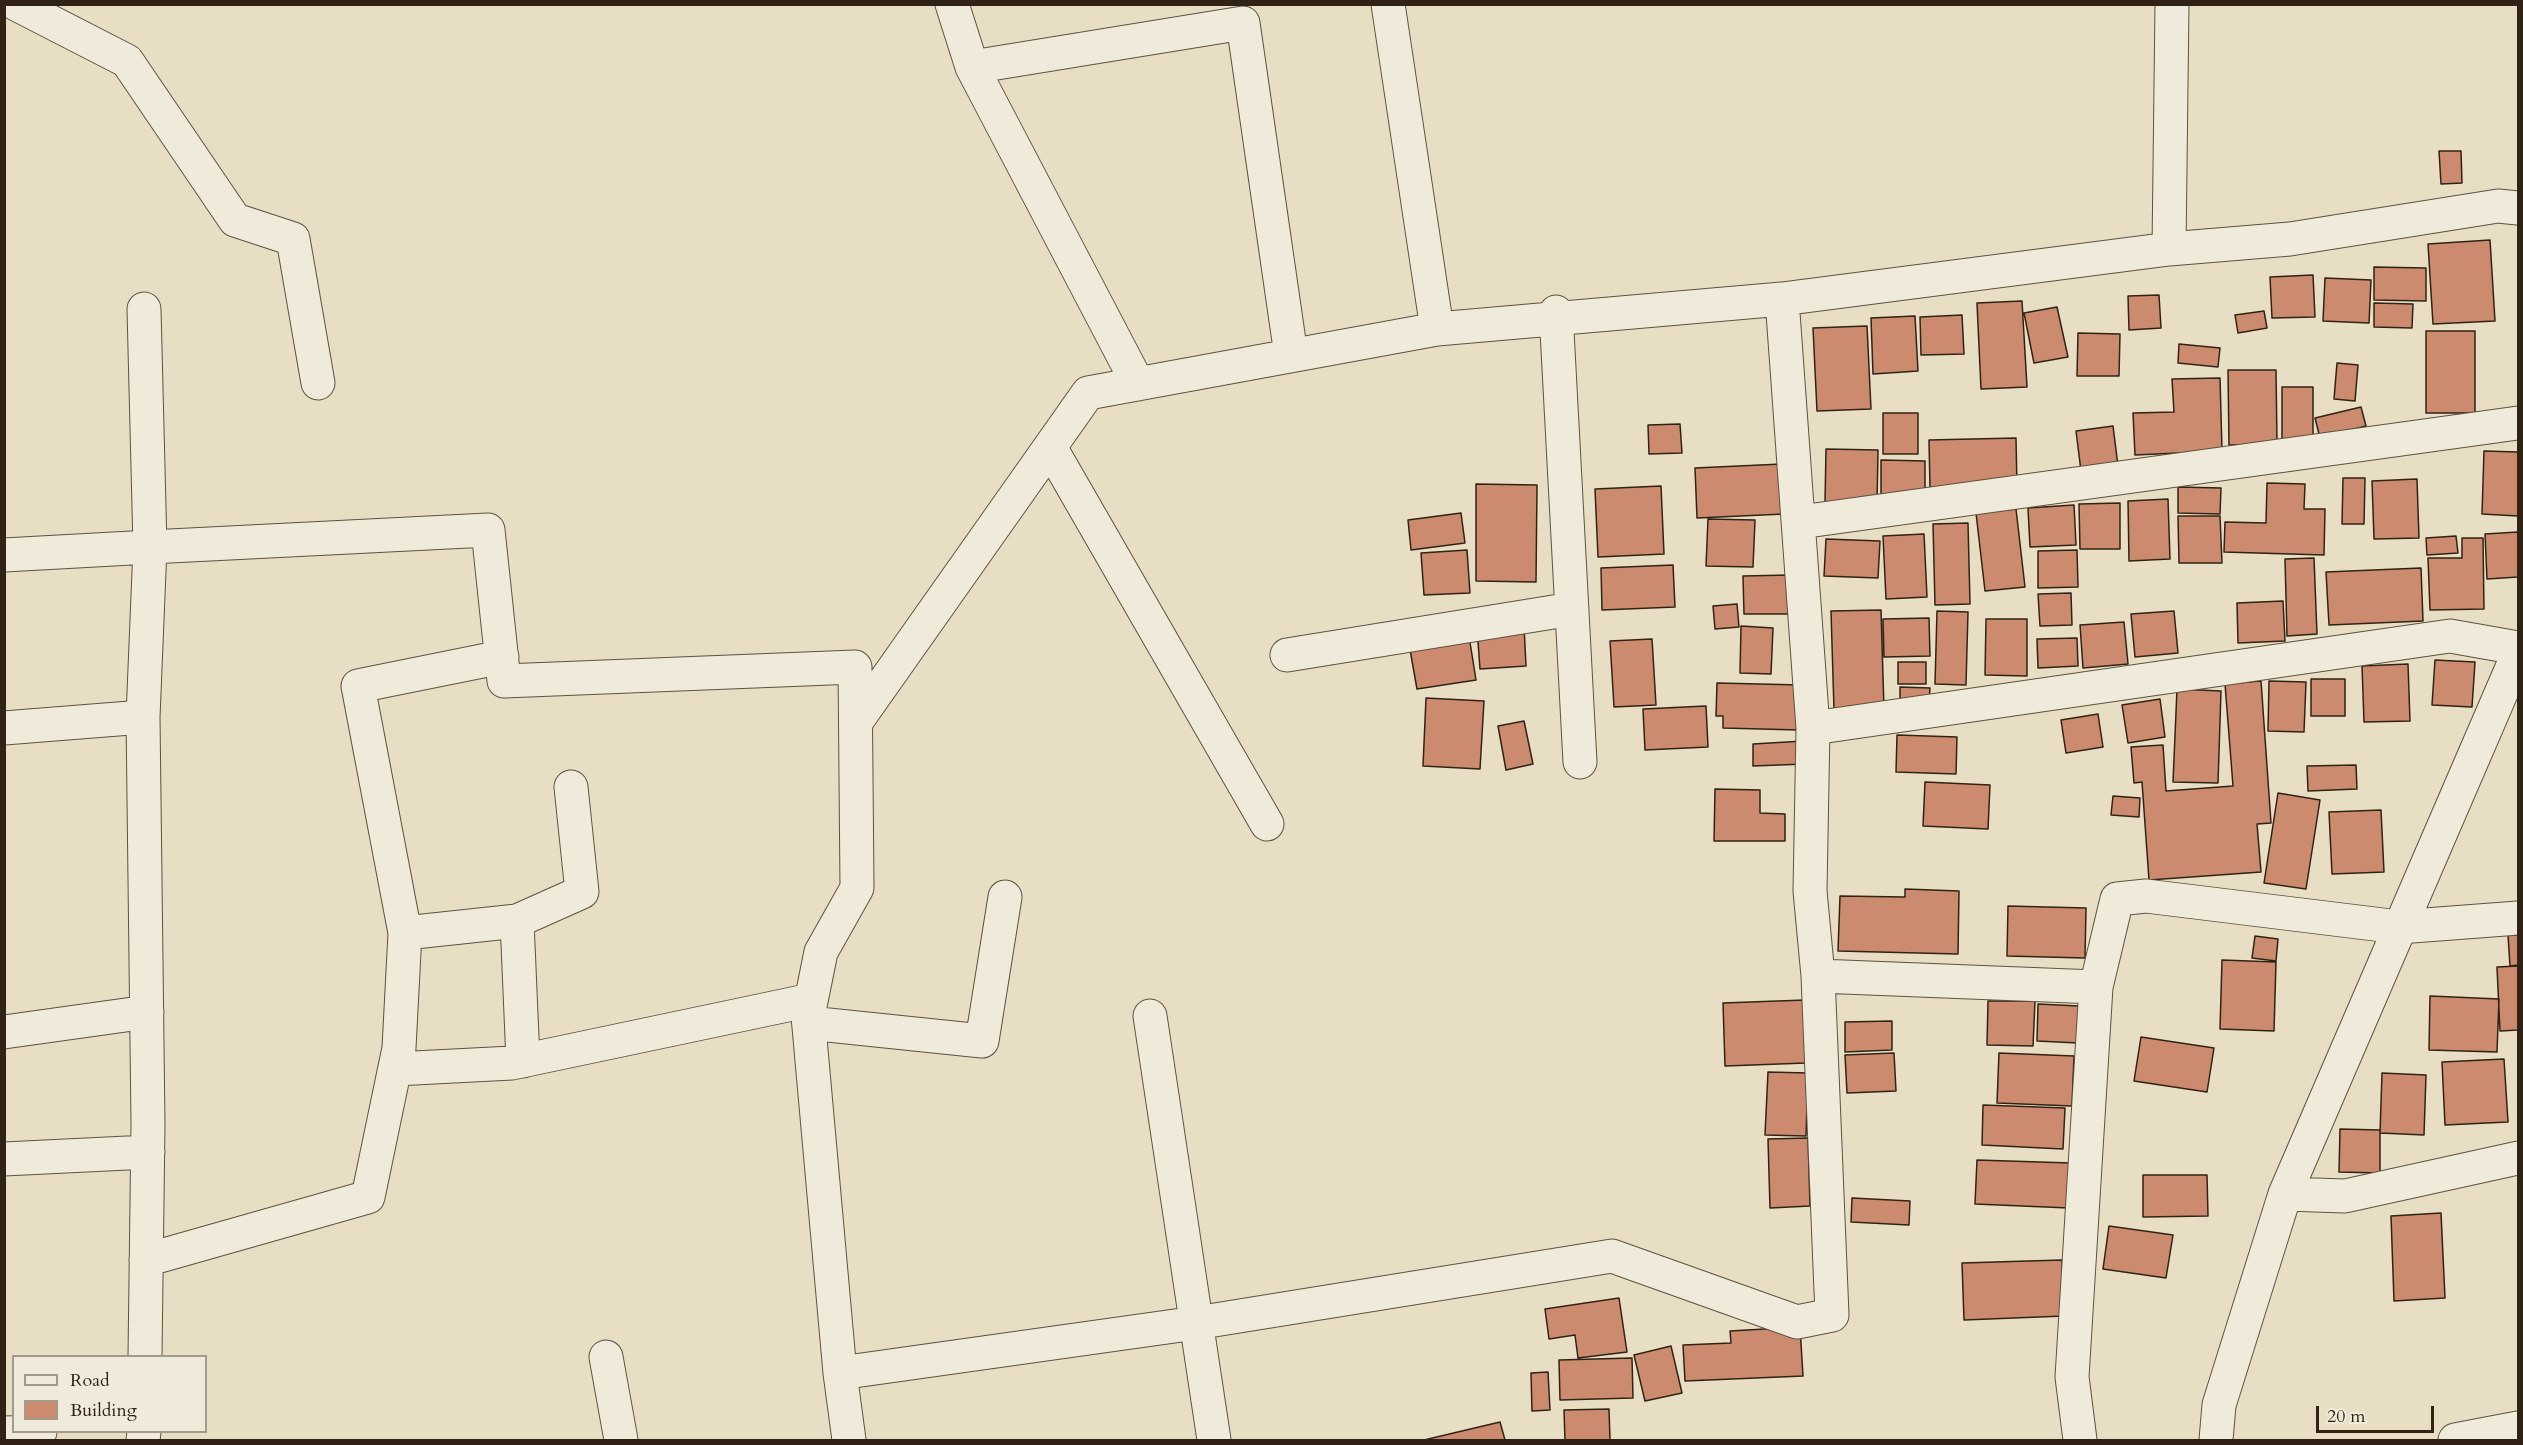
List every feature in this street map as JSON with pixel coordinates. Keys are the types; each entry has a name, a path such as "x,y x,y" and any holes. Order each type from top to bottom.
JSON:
{"street":[{"path":"16,4 127,61 235,220 293,239 318,383"},
{"path":"952,4 972,67 1138,384"},
{"path":"1388,4 1437,329"},
{"path":"2169,249 2172,4"},
{"path":"972,67 1242,14 1291,355"},
{"path":"856,722 1088,393 1437,329 1556,315 1782,299 2169,249 2290,239 2498,206 2518,208"},
{"path":"840,1373 1196,1323 1612,1256 1797,1322 1832,1315 1818,976 1810,891 1813,728 1800,522 1782,299"},
{"path":"144,309 150,547 143,717 148,1152 145,1355"},
{"path":"1556,315 1580,762"},
{"path":"1800,522 2518,423"},
{"path":"1050,447 1267,824"},
{"path":"4,555 488,530 504,681 855,667 857,888 821,952 810,1011 840,1373 849,1440"},
{"path":"1287,655 1572,609"},
{"path":"1813,728 2450,636 2518,648"},
{"path":"2216,1440 2219,1405 2285,1194 2518,654"},
{"path":"146,1260 368,1197 399,1048 405,933 358,686 502,657"},
{"path":"4,728 143,717"},
{"path":"405,933 517,921 582,892 571,787"},
{"path":"2080,1440 2072,1377 2096,987 2117,899 2146,896 2399,927 2518,918"},
{"path":"395,1069 523,1061 810,1011 982,1041 1005,897"},
{"path":"517,921 523,1061"},
{"path":"1818,976 2096,987"},
{"path":"4,1032 147,1012"},
{"path":"1150,1016 1214,1440"},
{"path":"4,1159 148,1152"},
{"path":"2285,1194 2344,1196 2518,1158"},
{"path":"606,1357 621,1440"},
{"path":"2455,1440 2518,1428"}],"building":[{"path":"2439,151 2461,151 2462,183 2441,184"},
{"path":"2490,240 2495,321 2433,324 2428,244"},
{"path":"2374,267 2426,268 2426,301 2374,300"},
{"path":"2313,275 2315,317 2272,318 2270,277"},
{"path":"2325,278 2371,280 2369,323 2323,321"},
{"path":"2159,295 2161,328 2129,330 2128,296"},
{"path":"2022,301 2027,387 1981,389 1977,303"},
{"path":"2374,303 2413,304 2412,328 2374,327"},
{"path":"2057,307 2068,357 2034,363 2024,313"},
{"path":"2264,311 2267,328 2238,333 2235,315"},
{"path":"1962,315 1964,354 1921,355 1920,317"},
{"path":"1915,316 1918,371 1873,374 1871,318"},
{"path":"1867,326 1871,409 1817,411 1813,328"},
{"path":"2426,331 2475,331 2475,413 2426,413"},
{"path":"2078,333 2120,334 2119,376 2077,376"},
{"path":"2179,344 2220,348 2218,367 2178,363"},
{"path":"2337,363 2358,365 2355,401 2334,399"},
{"path":"2228,370 2276,370 2277,444 2229,445"},
{"path":"2220,378 2222,451 2135,455 2133,413 2174,412 2172,379"},
{"path":"2282,387 2313,387 2313,438 2282,439"},
{"path":"2361,407 2366,426 2320,438 2315,418"},
{"path":"1883,413 1918,413 1918,454 1883,454"},
{"path":"1680,424 1682,453 1649,454 1648,425"},
{"path":"2113,426 2118,466 2081,471 2076,431"},
{"path":"2016,438 2017,488 1930,489 1929,440"},
{"path":"1826,449 1878,450 1877,504 1825,503"},
{"path":"2484,451 2518,452 2518,516 2482,514"},
{"path":"1881,460 1925,461 1925,500 1881,499"},
{"path":"1782,464 1784,514 1697,518 1695,468"},
{"path":"2343,478 2365,478 2364,524 2342,524"},
{"path":"2417,479 2419,538 2374,539 2372,481"},
{"path":"2267,483 2305,484 2304,509 2325,509 2324,555 2224,552 2225,522 2266,523"},
{"path":"1476,484 1537,485 1536,582 1476,581"},
{"path":"1661,486 1664,554 1598,557 1595,489"},
{"path":"2178,487 2221,488 2220,514 2178,513"},
{"path":"2168,499 2170,559 2129,561 2128,501"},
{"path":"2120,503 2120,549 2080,549 2079,504"},
{"path":"2074,505 2076,545 2030,547 2028,508"},
{"path":"2016,509 2025,587 1985,591 1976,513"},
{"path":"1461,513 1465,543 1411,550 1408,520"},
{"path":"2178,516 2220,516 2222,563 2179,563"},
{"path":"1708,519 1755,520 1753,567 1706,566"},
{"path":"1968,523 1970,604 1935,605 1933,524"},
{"path":"2518,532 2518,577 2487,579 2485,534"},
{"path":"1924,534 1927,597 1886,599 1883,536"},
{"path":"2456,536 2458,553 2427,555 2426,538"},
{"path":"2462,538 2483,538 2484,609 2430,610 2428,558 2462,558"},
{"path":"1826,539 1880,541 1878,578 1824,576"},
{"path":"1467,550 1470,593 1424,595 1421,553"},
{"path":"2077,550 2078,587 2038,588 2038,551"},
{"path":"2314,558 2317,634 2287,636 2285,559"},
{"path":"1673,565 1675,607 1602,610 1601,568"},
{"path":"2421,568 2423,621 2329,625 2326,572"},
{"path":"1791,575 1792,614 1744,614 1743,576"},
{"path":"2071,593 2072,625 2040,626 2038,594"},
{"path":"2283,601 2285,641 2238,643 2237,603"},
{"path":"1737,604 1739,627 1715,629 1713,606"},
{"path":"1881,610 1884,709 1834,710 1831,611"},
{"path":"1937,611 1968,612 1966,685 1935,684"},
{"path":"2174,611 2178,653 2135,657 2131,614"},
{"path":"1929,618 1930,656 1884,657 1883,619"},
{"path":"1986,619 2027,619 2027,676 1985,675"},
{"path":"2124,622 2128,664 2083,668 2080,625"},
{"path":"1524,626 1526,666 1480,669 1477,628"},
{"path":"1741,626 1773,628 1771,674 1740,673"},
{"path":"1469,636 1476,680 1417,689 1409,644"},
{"path":"2077,638 2078,666 2038,668 2037,639"},
{"path":"1652,639 1656,705 1614,707 1610,641"},
{"path":"2435,660 2475,662 2472,707 2432,705"},
{"path":"1898,662 1926,662 1926,684 1898,684"},
{"path":"2408,664 2410,721 2364,722 2362,666"},
{"path":"2311,679 2345,679 2345,716 2311,716"},
{"path":"2261,681 2271,823 2257,824 2261,872 2149,880 2142,782 2134,783 2131,747 2163,745 2166,791 2233,786 2225,684"},
{"path":"2269,681 2306,682 2304,732 2268,731"},
{"path":"1717,683 1801,685 1799,730 1723,728 1723,716 1716,716"},
{"path":"1900,687 1930,688 1929,702 1900,701"},
{"path":"2177,689 2221,691 2218,783 2173,782"},
{"path":"1426,698 1484,701 1480,769 1423,766"},
{"path":"2160,699 2165,737 2128,743 2122,705"},
{"path":"1706,706 1708,747 1645,750 1643,709"},
{"path":"2098,714 2103,747 2066,753 2061,720"},
{"path":"1524,721 1533,764 1506,770 1498,726"},
{"path":"1897,735 1957,737 1956,774 1896,772"},
{"path":"1804,741 1805,764 1753,766 1753,744"},
{"path":"2356,765 2357,789 2308,791 2307,766"},
{"path":"1925,782 1990,785 1988,829 1923,826"},
{"path":"1715,789 1760,790 1760,813 1785,814 1785,841 1714,841"},
{"path":"2278,793 2320,800 2306,889 2264,883"},
{"path":"2113,796 2140,798 2139,817 2111,815"},
{"path":"2381,810 2384,872 2332,874 2329,812"},
{"path":"1905,889 1959,891 1958,954 1838,951 1840,896 1905,897"},
{"path":"2008,906 2086,908 2085,958 2007,956"},
{"path":"2508,935 2518,935 2518,965 2510,966"},
{"path":"2255,936 2278,939 2276,961 2252,958"},
{"path":"2222,960 2276,962 2274,1031 2220,1029"},
{"path":"2518,966 2518,1030 2500,1031 2497,967"},
{"path":"2430,996 2499,999 2497,1052 2429,1050"},
{"path":"1805,1000 1806,1063 1725,1066 1723,1003"},
{"path":"1988,1001 2035,1001 2033,1046 1987,1045"},
{"path":"2038,1004 2079,1006 2078,1043 2037,1041"},
{"path":"1892,1021 1892,1050 1845,1052 1845,1022"},
{"path":"2141,1037 2214,1048 2207,1092 2134,1081"},
{"path":"1894,1053 1896,1091 1847,1093 1845,1055"},
{"path":"1999,1053 2074,1056 2072,1106 1997,1103"},
{"path":"2504,1059 2508,1122 2445,1125 2442,1062"},
{"path":"1768,1072 1808,1073 1806,1136 1765,1135"},
{"path":"2382,1073 2426,1075 2424,1135 2380,1133"},
{"path":"1983,1105 2065,1108 2063,1149 1982,1145"},
{"path":"2340,1129 2380,1130 2380,1173 2339,1172"},
{"path":"1808,1138 1810,1206 1770,1208 1768,1139"},
{"path":"1977,1160 2071,1163 2069,1208 1975,1204"},
{"path":"2143,1175 2207,1175 2208,1216 2143,1217"},
{"path":"1852,1198 1910,1201 1909,1225 1851,1222"},
{"path":"2441,1213 2445,1298 2394,1301 2391,1216"},
{"path":"2109,1226 2173,1235 2166,1278 2103,1269"},
{"path":"2062,1260 2064,1316 1964,1320 1962,1263"},
{"path":"1619,1298 1627,1352 1578,1358 1575,1335 1549,1339 1545,1309"},
{"path":"1800,1327 1803,1376 1685,1381 1683,1345 1731,1343 1730,1331"},
{"path":"1671,1346 1682,1393 1645,1401 1634,1355"},
{"path":"1632,1358 1633,1398 1560,1400 1559,1360"},
{"path":"1548,1372 1550,1410 1532,1411 1531,1373"},
{"path":"1609,1409 1610,1440 1565,1440 1564,1410"},
{"path":"1500,1422 1505,1440 1424,1440"}]}
